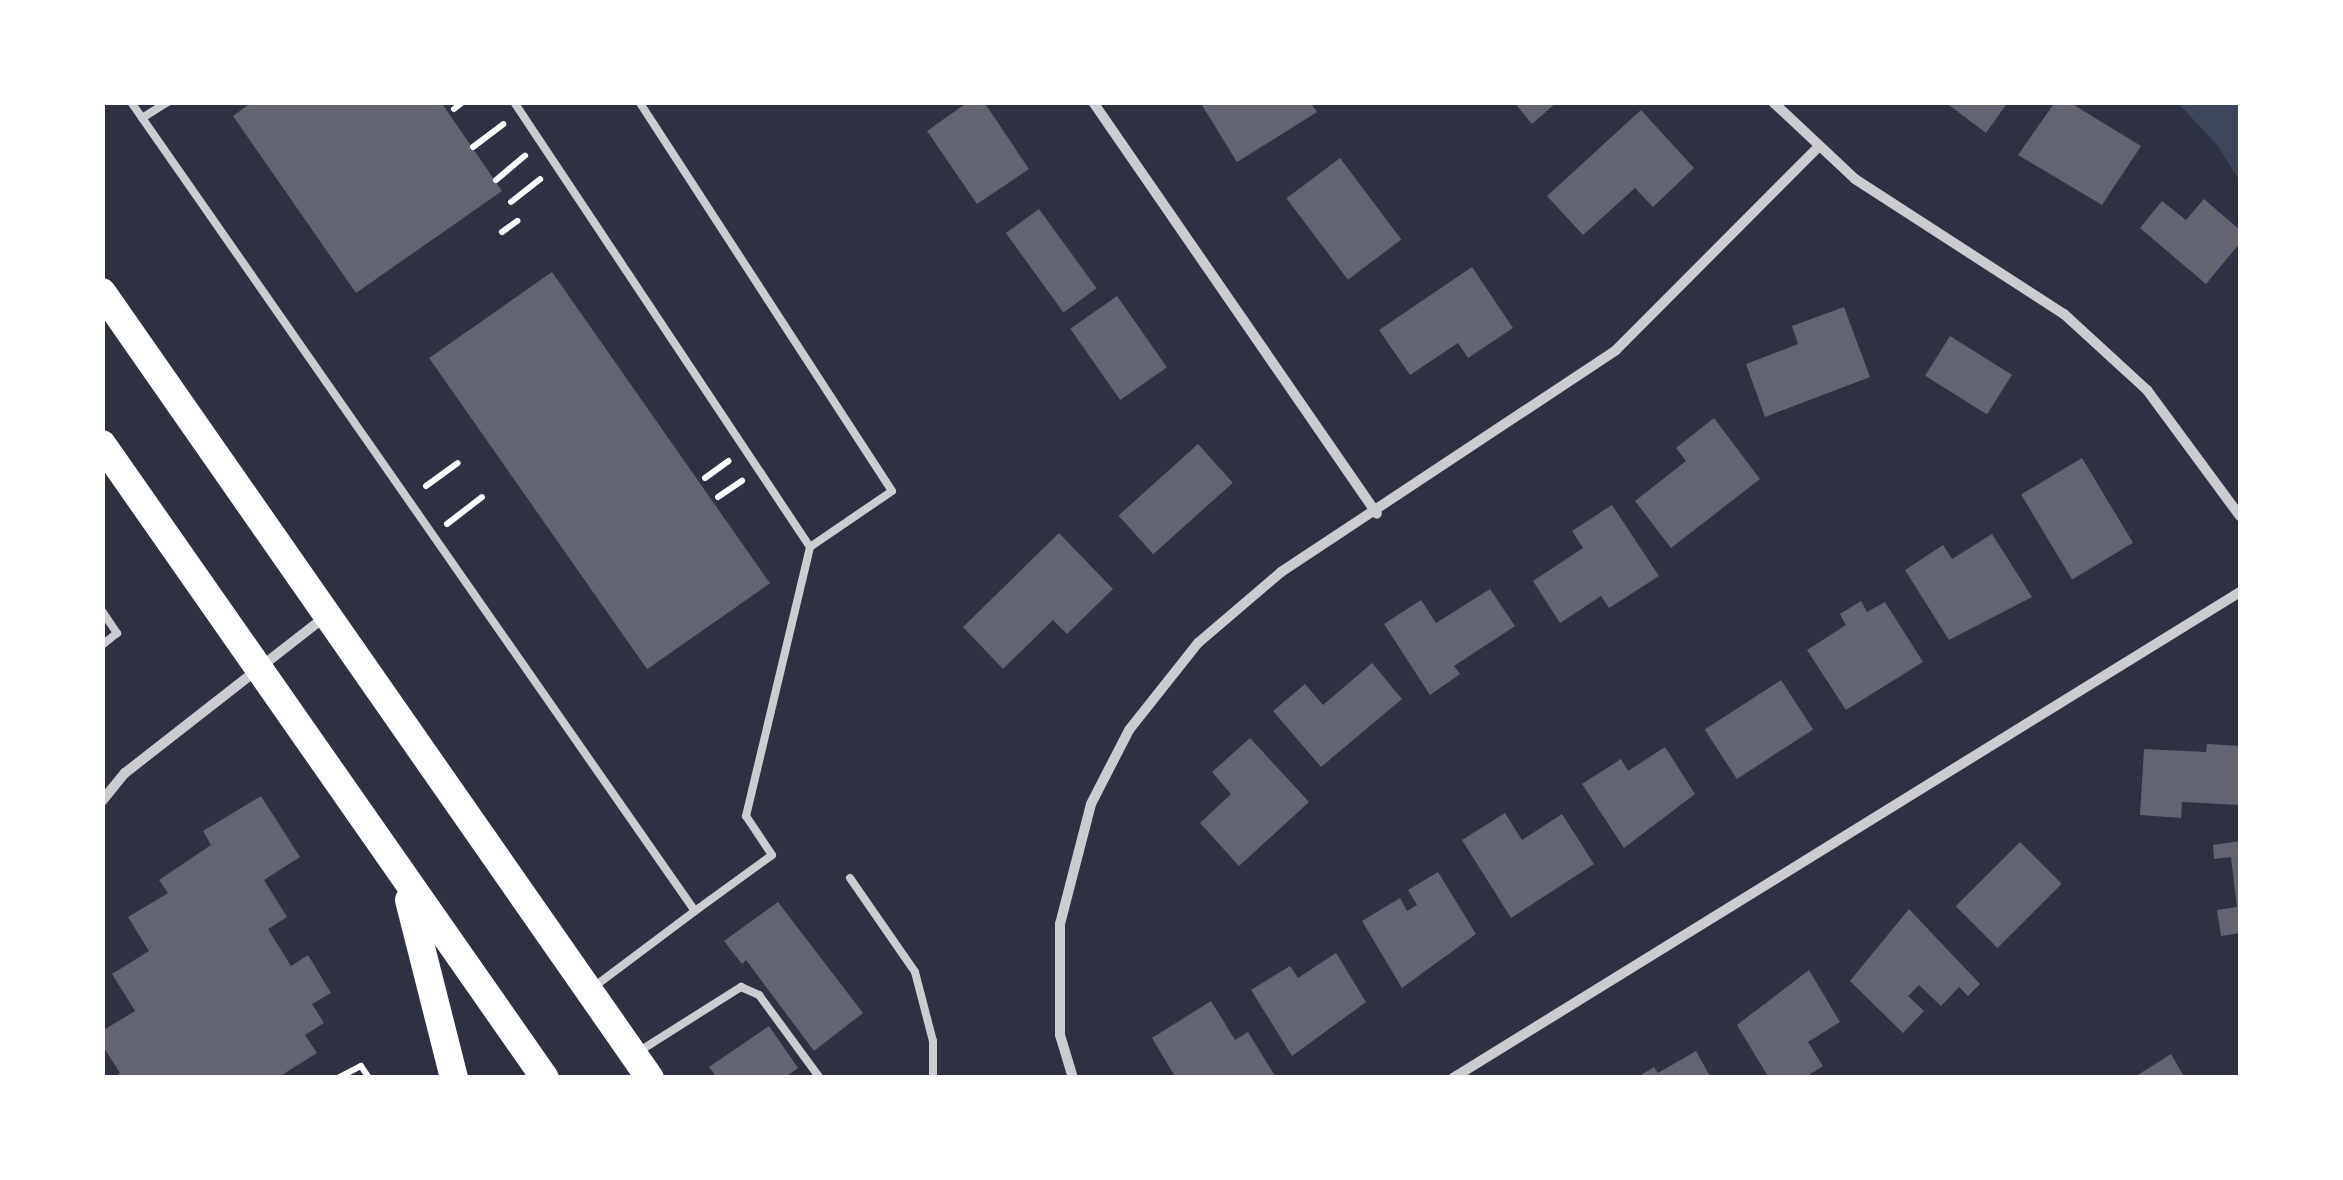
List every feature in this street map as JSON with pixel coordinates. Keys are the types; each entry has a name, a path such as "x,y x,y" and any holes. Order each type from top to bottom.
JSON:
{"highway":[{"path":"102,292 642,1066"},
{"path":"102,444 405,884 545,1078"},
{"path":"405,884 454,1078"}],"street":[{"path":"1093,102 1377,514"},
{"path":"1773,102 1856,179 2064,314 2146,390 2240,516"},
{"path":"1073,1078 1060,1035 1060,924 1091,804 1130,730 1198,643 1280,572 1377,514 1616,350 1818,146"},
{"path":"1453,1078 2240,592"},
{"path":"102,801 125,773 330,614"}],"lane":[{"path":"131,102 695,911"},
{"path":"142,118 168,102"},
{"path":"589,990 772,855 746,816 810,547 892,491 639,102"},
{"path":"517,107 810,547"},
{"path":"102,611 117,633 102,645"},
{"path":"850,878 916,972 933,1041 933,1078"},
{"path":"642,1066 741,987 759,994 820,1078"}],"path":[{"path":"454,110 463,102"},
{"path":"473,148 517,107"},
{"path":"496,180 541,142"},
{"path":"511,202 557,166"},
{"path":"502,232 517,221"},
{"path":"408,499 458,464"},
{"path":"433,536 482,497"},
{"path":"338,1078 361,1066 369,1078"}],"shaded area":[{"path":"2178,103 2240,103 2240,182 2218,146"}],"building":[{"path":"252,102 441,102 502,191 356,293 233,116"},
{"path":"968,102 984,102 1029,169 977,204 927,131"},
{"path":"1200,102 1310,102 1317,112 1237,162"},
{"path":"1514,102 1557,102 1532,124"},
{"path":"1945,102 2008,102 1986,133"},
{"path":"2055,102 2069,102 2141,146 2102,205 2018,155"},
{"path":"1641,110 1694,168 1653,207 1635,188 1583,235 1547,196"},
{"path":"1340,158 1401,239 1348,280 1286,198"},
{"path":"2204,199 2240,230 2240,243 2206,284 2140,228 2162,201 2186,220"},
{"path":"1039,209 1097,288 1063,312 1006,233"},
{"path":"1472,267 1513,328 1468,358 1458,343 1410,375 1379,330"},
{"path":"552,272 770,583 647,669 429,358"},
{"path":"1117,296 1167,367 1120,400 1070,329"},
{"path":"1844,307 1870,377 1765,417 1746,364 1798,344 1792,326"},
{"path":"1950,336 2012,375 1987,415 1925,376"},
{"path":"1714,418 1760,479 1671,548 1635,501 1686,461 1676,448"},
{"path":"1198,444 1233,483 1153,554 1118,516"},
{"path":"2082,458 2133,543 2072,579 2021,495"},
{"path":"1612,505 1659,576 1609,608 1601,596 1560,623 1533,581 1583,548 1572,531"},
{"path":"1059,533 1113,589 1067,634 1053,620 1003,669 963,627"},
{"path":"1992,534 2032,597 1949,640 1905,570 1943,545 1952,559"},
{"path":"1490,589 1515,626 1454,666 1460,674 1430,695 1384,624 1421,600 1436,623"},
{"path":"1861,601 1867,612 1885,602 1923,662 1846,710 1807,650 1846,625 1840,614"},
{"path":"1372,663 1402,699 1321,767 1273,711 1305,684 1323,705"},
{"path":"1781,680 1813,729 1737,779 1705,730"},
{"path":"1250,738 1309,802 1239,866 1200,823 1231,794 1212,772"},
{"path":"2207,744 2240,746 2240,805 2182,802 2181,818 2140,815 2144,749 2206,752"},
{"path":"1665,747 1695,794 1624,848 1582,784 1621,759 1628,771"},
{"path":"261,796 300,857 264,880 287,917 268,929 291,966 308,955 331,993 312,1004 324,1023 305,1035 317,1053 277,1078 113,1078 120,1073 102,1045 102,1031 135,1011 112,974 149,951 128,917 168,893 159,880 211,845 203,831"},
{"path":"1505,813 1522,840 1562,814 1594,864 1511,918 1462,840"},
{"path":"2240,841 2240,933 2221,936 2217,910 2237,907 2231,857 2214,859 2213,845"},
{"path":"2020,842 2062,884 1997,948 1956,906"},
{"path":"1438,872 1476,934 1402,988 1362,921 1400,898 1407,911 1417,905 1408,890"},
{"path":"778,902 863,1013 814,1051 746,960 742,964 724,941"},
{"path":"1909,909 1980,984 1968,996 1959,987 1941,1006 1919,985 1908,996 1924,1011 1903,1033 1850,981"},
{"path":"1336,953 1366,1002 1292,1056 1251,990 1290,966 1298,978"},
{"path":"1809,970 1840,1022 1808,1042 1823,1066 1804,1078 1769,1078 1737,1025"},
{"path":"1211,1001 1235,1040 1248,1032 1275,1076 1176,1078 1152,1038"},
{"path":"769,1026 798,1068 784,1078 717,1078 709,1067"},
{"path":"1696,1051 1711,1078 1636,1078 1654,1067 1658,1073"},
{"path":"2171,1054 2185,1078 2133,1078"}]}
